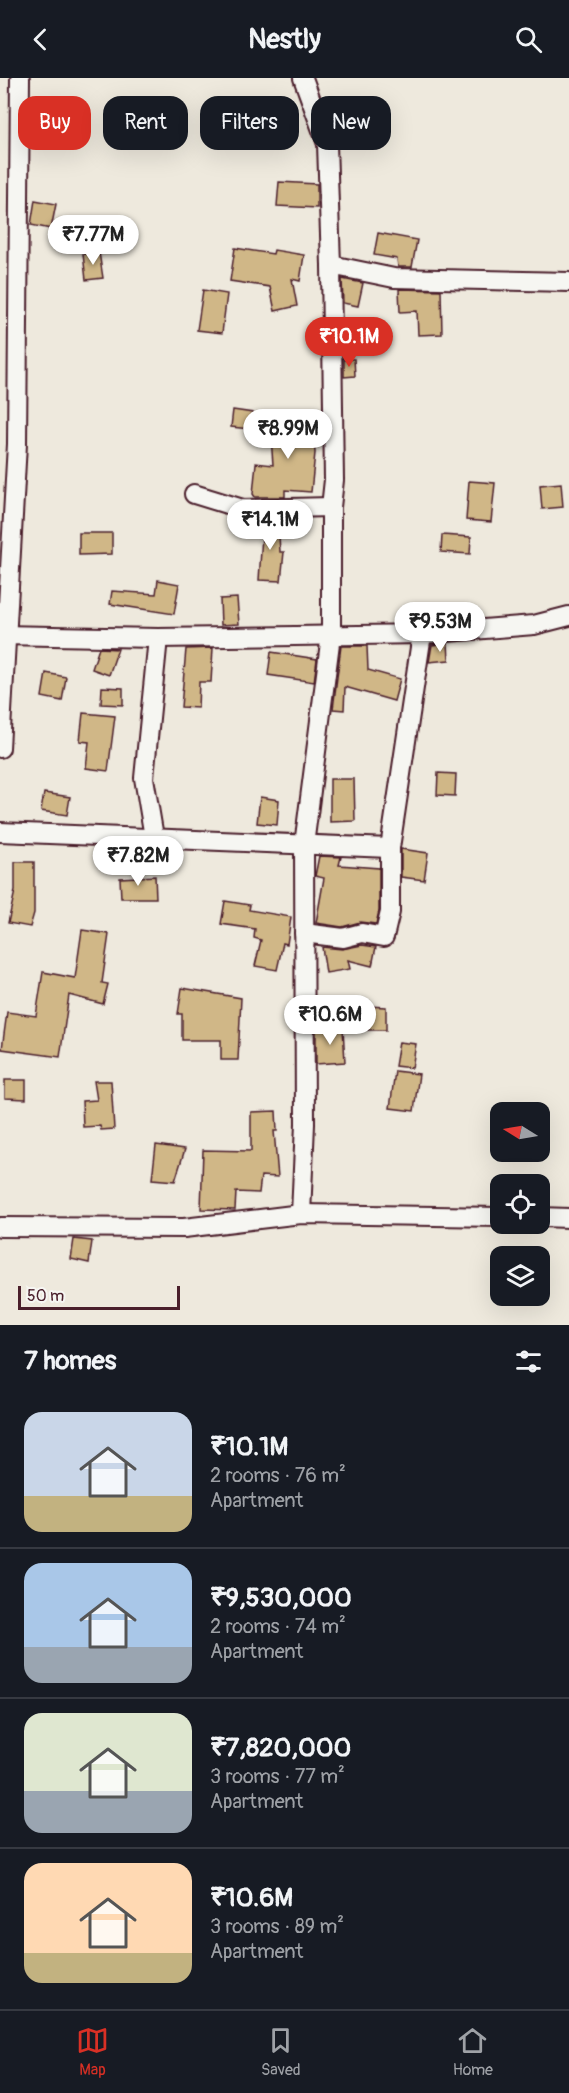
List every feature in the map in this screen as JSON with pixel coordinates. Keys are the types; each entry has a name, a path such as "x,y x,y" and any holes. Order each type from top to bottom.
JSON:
{"street":[{"path":"0,748 3,635 17,444 20,78"},
{"path":"301,1214 305,1124 304,845 331,635 331,507 334,480 327,144 303,78"},
{"path":"331,265 394,278 569,282"},
{"path":"194,494 243,509 331,507"},
{"path":"3,635 158,638 422,634 534,625 569,616"},
{"path":"304,933 343,938 362,933 384,937 390,912 390,848 422,634"},
{"path":"154,837 144,778 158,638"},
{"path":"0,832 390,848"},
{"path":"0,1227 184,1228 301,1214 490,1217"},
{"path":"550,1217 569,1218"}],"building":[{"path":"279,182 317,184 317,208 277,206"},
{"path":"35,200 56,204 51,229 31,225"},
{"path":"378,233 417,240 412,267 398,267 397,259 374,255"},
{"path":"235,248 273,254 274,250 304,255 300,281 292,279 297,306 275,311 270,287 230,281"},
{"path":"99,252 103,278 86,280 83,254"},
{"path":"342,279 363,283 358,306 343,303"},
{"path":"399,289 441,290 442,334 418,335 417,311 400,312"},
{"path":"203,290 227,294 222,333 197,330"},
{"path":"344,359 354,359 355,376 344,377"},
{"path":"233,410 253,413 250,429 231,427"},
{"path":"313,419 315,453 311,492 285,490 285,497 255,497 253,494 256,463 273,465 270,422"},
{"path":"469,481 495,483 491,522 466,520"},
{"path":"561,483 563,507 542,509 540,485"},
{"path":"278,519 280,552 284,552 281,581 259,580 262,536 258,536 257,520"},
{"path":"79,533 112,533 112,554 79,555"},
{"path":"442,535 471,537 470,554 441,552"},
{"path":"158,580 179,584 174,614 110,604 112,591 156,594"},
{"path":"237,598 239,624 221,625 220,599"},
{"path":"448,643 449,660 429,662 432,645"},
{"path":"341,646 367,646 368,670 400,679 394,701 345,687 344,710 333,709"},
{"path":"99,648 118,649 109,675 92,669"},
{"path":"213,648 211,682 199,682 198,708 181,707 186,649"},
{"path":"271,652 317,659 314,682 268,675"},
{"path":"46,673 66,677 62,701 42,697"},
{"path":"102,687 123,688 123,705 101,704"},
{"path":"83,713 115,716 108,771 86,768 89,742 80,741"},
{"path":"438,773 456,774 455,796 437,795"},
{"path":"330,779 354,779 355,821 330,822"},
{"path":"44,793 70,797 67,815 41,811"},
{"path":"260,797 279,800 277,825 257,823"},
{"path":"401,849 428,853 424,880 401,877"},
{"path":"319,856 341,857 339,865 379,868 379,911 376,924 360,922 342,927 316,923 324,878 315,876"},
{"path":"15,862 34,862 34,913 30,927 8,923 15,891"},
{"path":"155,876 156,898 121,898 120,878"},
{"path":"225,901 250,905 249,910 291,917 287,944 283,943 277,970 255,966 261,940 254,938 255,929 221,924"},
{"path":"82,930 109,934 102,983 108,984 103,1004 69,995 60,1057 2,1049 7,1012 36,1016 43,972 75,978"},
{"path":"362,945 376,947 372,966 348,960 350,969 326,973 322,947 342,949"},
{"path":"182,988 241,998 238,1060 221,1060 221,1040 182,1040 182,1014 178,1014"},
{"path":"367,1006 386,1007 386,1030 367,1030"},
{"path":"343,1028 345,1062 316,1064 316,1030"},
{"path":"399,1042 416,1044 412,1068 395,1066"},
{"path":"395,1071 419,1074 414,1111 390,1108"},
{"path":"5,1080 26,1080 26,1099 5,1098"},
{"path":"94,1081 111,1081 114,1129 101,1130 100,1126 83,1127 82,1101 97,1100"},
{"path":"276,1111 277,1131 274,1131 278,1177 261,1176 259,1193 236,1192 235,1210 201,1209 203,1150 251,1151 251,1112"},
{"path":"156,1145 185,1149 175,1181 152,1179"},
{"path":"74,1239 92,1241 89,1263 71,1259"}]}
